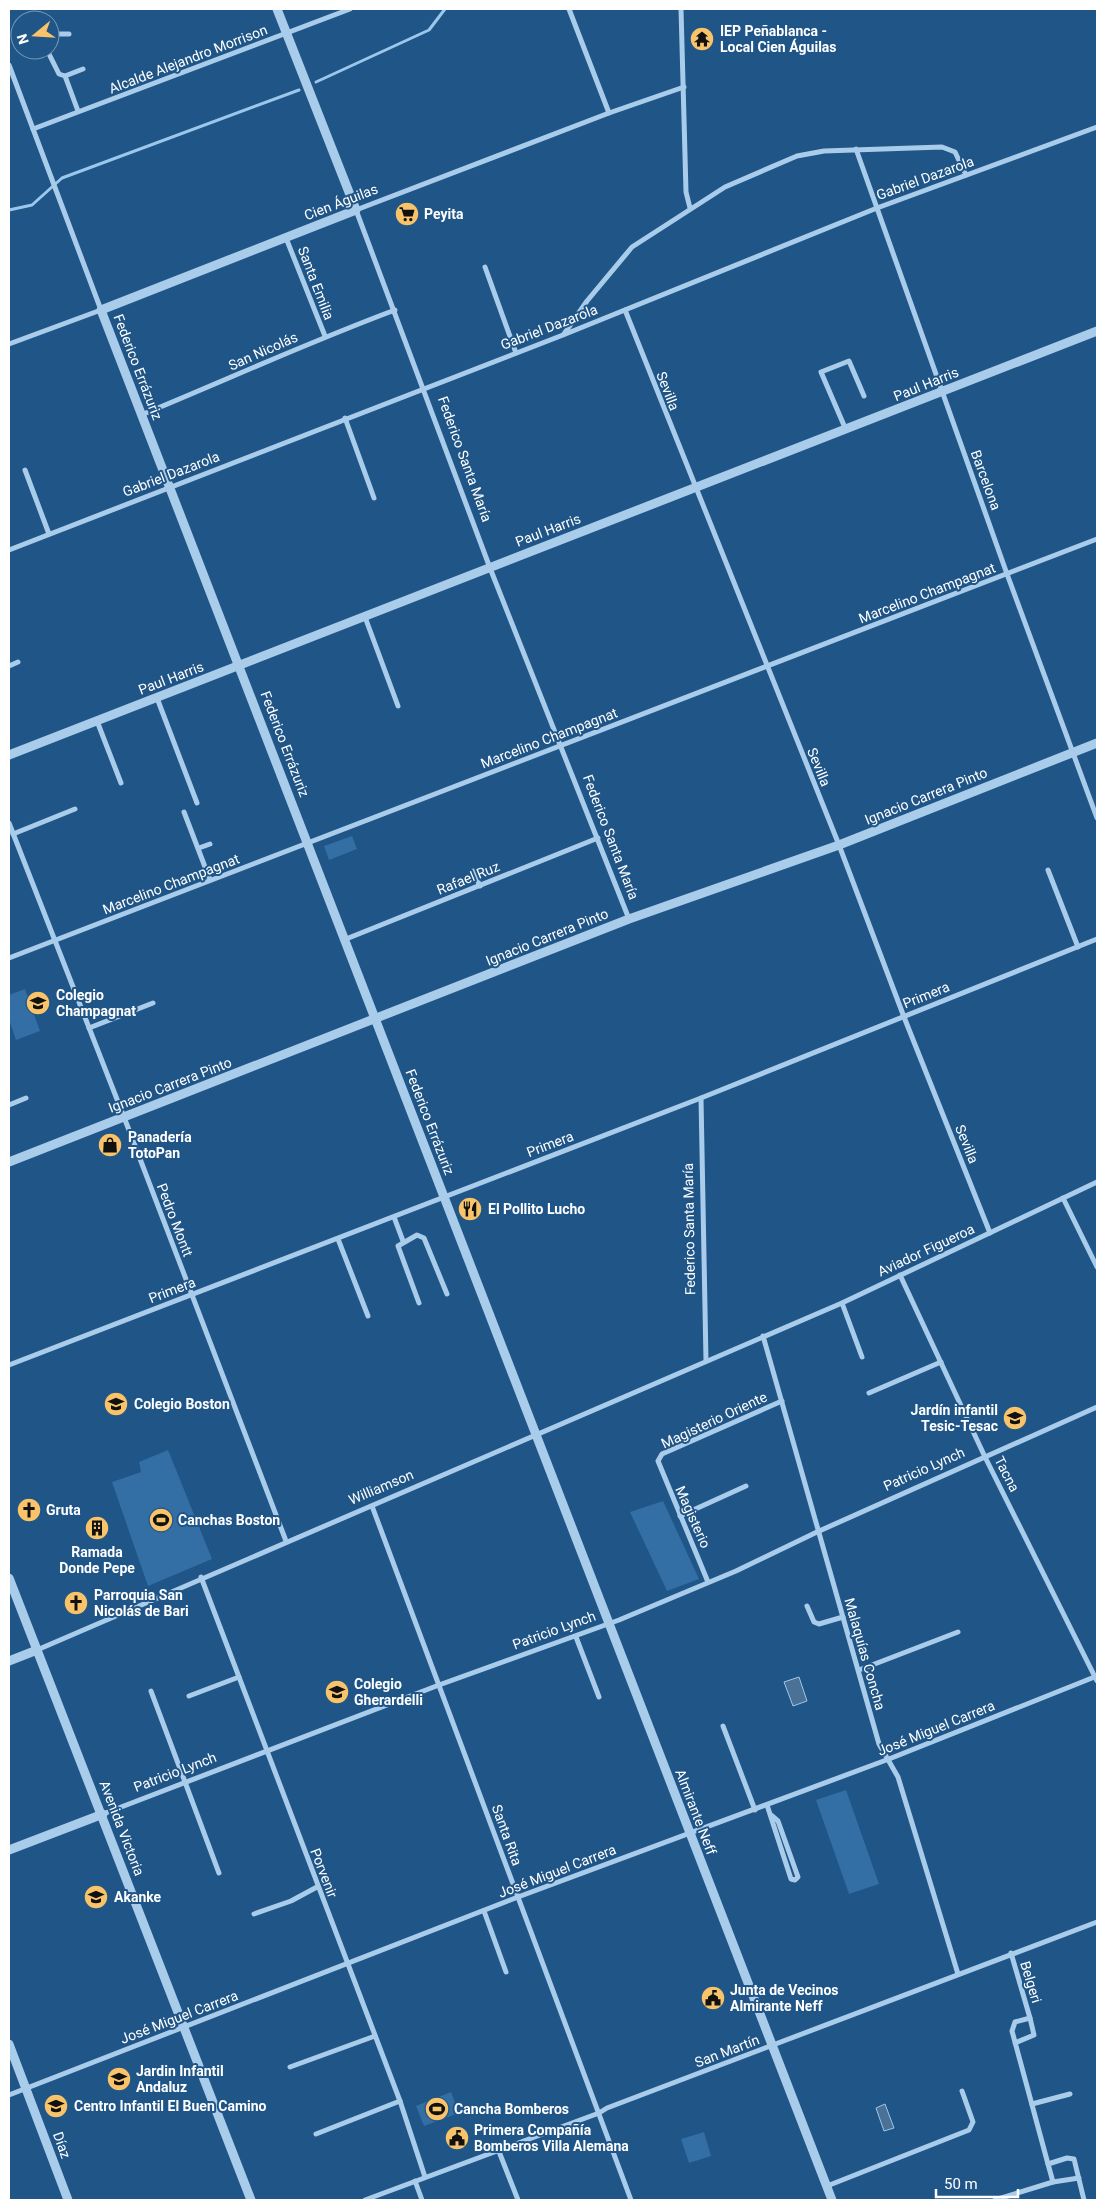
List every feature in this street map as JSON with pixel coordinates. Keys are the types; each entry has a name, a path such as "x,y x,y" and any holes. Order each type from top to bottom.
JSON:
{"street":[{"name":"Federico Santa María","path":"278,9 395,310 490,568 629,919"},
{"name":"Alcalde Alejandro Morrison","path":"34,129 350,9"},
{"path":"569,9 609,113"},
{"path":"681,9 686,192 690,208"},
{"path":"60,34 69,34"},
{"path":"52,60 57,72 65,76 78,112"},
{"name":"Federico Errázuriz","path":"9,65 141,414 240,665 536,1433"},
{"path":"65,76 83,69"},
{"name":"Cien Águilas","path":"9,344 609,113 684,86"},
{"name":"Gabriel Dazarola","path":"9,550 625,310 877,208 1097,127"},
{"path":"563,334 587,301 632,247 690,208 726,187 797,156 824,151 856,149 942,147 949,148 960,160 966,175"},
{"name":"Barcelona","path":"856,149 1007,574 1097,818"},
{"name":"Santa Emilia","path":"286,238 324,336"},
{"path":"485,267 516,352"},
{"name":"San Nicolás","path":"141,414 255,368 324,336 395,310"},
{"name":"Sevilla","path":"625,310 694,488 839,845 904,1017 990,1233"},
{"name":"Paul Harris","path":"9,755 943,393 1097,331"},
{"path":"846,430 820,372 849,362 864,396"},
{"path":"345,418 374,498"},
{"path":"25,470 49,534"},
{"name":"Marcelino Champagnat","path":"9,958 1097,539"},
{"path":"365,616 398,706"},
{"path":"9,666 18,662"},
{"path":"157,698 197,803"},
{"path":"97,721 121,783"},
{"name":"Ignacio Carrera Pinto","path":"9,1162 629,919 839,845 1097,743"},
{"path":"13,834 75,809"},
{"path":"184,812 210,880"},
{"name":"Pedro Montt","path":"9,823 286,1541"},
{"name":"Rafael Ruz","path":"346,939 598,838"},
{"path":"199,848 210,844"},
{"path":"1048,870 1078,947"},
{"path":"474,871 480,886"},
{"name":"Primera","path":"9,1365 701,1098 1097,939"},
{"path":"89,1028 153,1003"},
{"path":"9,1105 26,1098"},
{"name":"Federico Santa María","path":"701,1098 706,1361"},
{"name":"Aviador Figueroa","path":"763,1336 842,1302 1097,1182"},
{"path":"1063,1198 1097,1267"},
{"path":"394,1217 403,1241"},
{"path":"419,1303 398,1249 399,1243 418,1235 424,1238 447,1294"},
{"path":"338,1239 368,1316"},
{"name":"Tacna","path":"900,1275 986,1457 1097,1678"},
{"path":"842,1302 862,1357"},
{"name":"Williamson","path":"9,1661 763,1336"},
{"name":"Malaquías Concha","path":"763,1336 817,1532 859,1670 879,1744 898,1776 958,1974"},
{"path":"869,1394 941,1362"},
{"name":"Magisterio Oriente","path":"658,1461 662,1454 782,1401"},
{"name":"Patricio Lynch","path":"9,1850 439,1686 611,1624 1097,1407"},
{"name":"Almirante Neff","path":"536,1433 611,1624 689,1834 832,2200"},
{"name":"Magisterio","path":"658,1461 708,1582"},
{"path":"680,1516 746,1486"},
{"name":"Santa Rita","path":"372,1506 631,2200"},
{"name":"Porvenir","path":"201,1577 400,2101 426,2177"},
{"name":"Avenida Victoria","path":"9,1578 36,1650 103,1814 252,2200"},
{"path":"807,1606 814,1622 819,1624 843,1617"},
{"path":"859,1670 958,1632"},
{"path":"576,1637 599,1697"},
{"path":"190,1696 238,1677"},
{"name":"José Miguel Carrera","path":"9,2095 518,1897 755,1810 1097,1678"},
{"path":"151,1691 219,1873"},
{"path":"723,1726 755,1810"},
{"path":"767,1805 791,1879 795,1880 798,1877 778,1821 771,1815"},
{"path":"254,1914 291,1901 317,1886"},
{"path":"484,1911 506,1972"},
{"name":"San Martín","path":"365,2200 498,2149 599,2114 607,2108 1097,1922"},
{"name":"Belgeri","path":"1011,1954 1034,2035 1015,2043"},
{"name":"Belgeri","path":"1030,2018 1013,2024 1012,2030 1053,2182"},
{"path":"290,2068 375,2036"},
{"name":"Díaz","path":"9,2044 68,2200"},
{"path":"827,2186 969,2130 973,2122 962,2091"},
{"path":"1032,2104 1070,2094"},
{"path":"316,2134 400,2101"},
{"path":"498,2149 518,2200"},
{"path":"1048,2164 1067,2158 1074,2159 1084,2200"},
{"path":"995,2200 1053,2182 1079,2178"},
{"path":"415,2181 422,2200"}],"shaded area":[{"path":"352,836 357,849 329,860 324,846"},
{"path":"25,989 40,1031 16,1040 9,1019 9,995"},
{"name":"Canchas Boston","path":"168,1450 212,1559 148,1586 112,1482 141,1472 139,1462"},
{"path":"663,1501 699,1579 667,1591 630,1512"},
{"path":"799,1677 807,1701 793,1706 784,1682"},
{"path":"846,1790 879,1884 849,1894 816,1800"},
{"name":"Cancha Bomberos","path":"451,2092 459,2113 424,2126 416,2106"},
{"path":"885,2104 894,2128 884,2131 876,2108"},
{"path":"704,2132 711,2156 689,2163 681,2139"}],"waterway":[{"path":"316,82 429,30 445,9"},
{"path":"9,210 32,205 62,178 299,90"}],"place":[{"name":"IEP Peñablanca - Local Cien Águilas","path":"702,39"},
{"name":"Peyita","path":"407,214"},
{"name":"Colegio Champagnat","path":"38,1003"},
{"name":"Panadería TotoPan","path":"110,1145"},
{"name":"El Pollito Lucho","path":"470,1209"},
{"name":"Colegio Boston","path":"116,1404"},
{"name":"Jardín infantil Tesic-Tesac","path":"1015,1418"},
{"name":"Gruta","path":"29,1510"},
{"name":"Canchas Boston","path":"161,1520"},
{"name":"Ramada Donde Pepe","path":"97,1528"},
{"name":"Parroquia San Nicolás de Bari","path":"76,1603"},
{"name":"Colegio Gherardelli","path":"337,1692"},
{"name":"Akanke","path":"96,1897"},
{"name":"Junta de Vecinos Almirante Neff","path":"713,1998"},
{"name":"Jardin Infantil Andaluz","path":"119,2079"},
{"name":"Centro Infantil El Buen Camino","path":"56,2106"},
{"name":"Cancha Bomberos","path":"437,2109"},
{"name":"Primera Compañía Bomberos Villa Alemana","path":"457,2138"}]}
